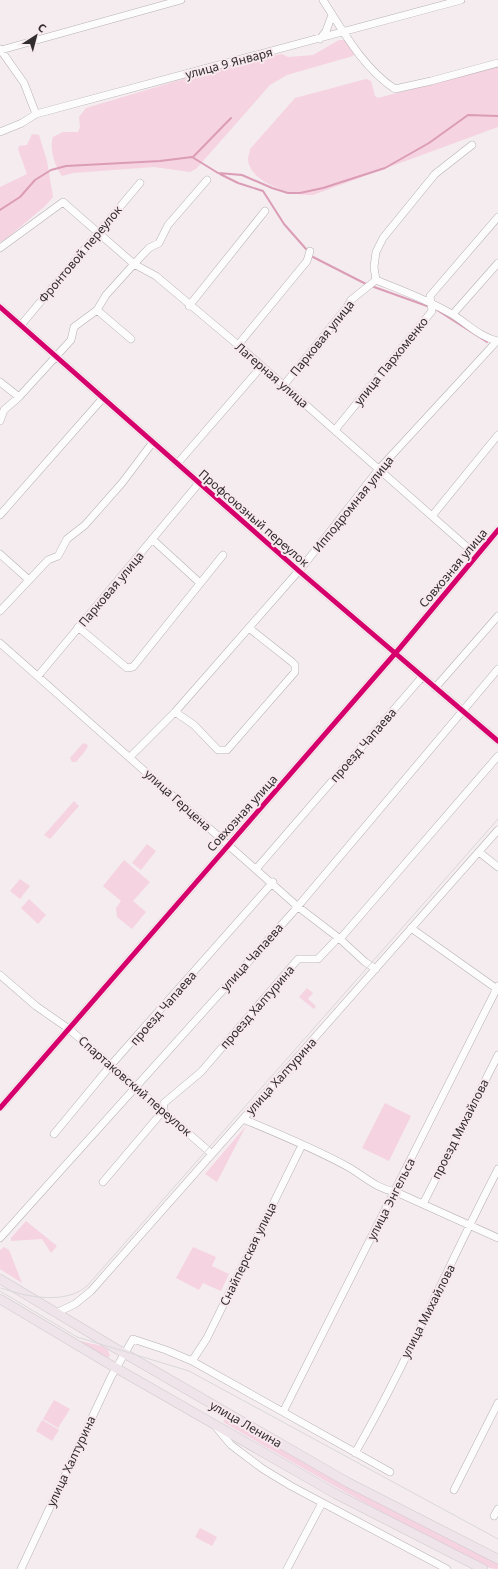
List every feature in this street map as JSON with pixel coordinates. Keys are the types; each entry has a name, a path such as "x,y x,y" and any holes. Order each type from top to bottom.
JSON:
{"main road":[{"name":"улица Ленина","path":"0,1279 125,1354 347,1482 498,1559"},
{"name":"улица Ленина","path":"0,1299 117,1369 336,1494 482,1569"},
{"path":"214,1424 222,1410"}],"street":[{"path":"36,114 24,83 0,50 181,0"},
{"path":"323,0 343,33 380,79 395,89 498,63"},
{"name":"улица 9 Января","path":"0,132 22,124 36,114 343,33 461,0"},
{"path":"320,39 326,31 332,15"},
{"path":"472,145 435,174 383,238 376,252 374,267 376,280 430,301 453,314 472,328 498,341"},
{"path":"0,421 4,410 19,397 71,340 74,327 97,310 106,295 134,264 149,248 159,243 168,225 207,180"},
{"name":"Фронтовой переулок","path":"21,325 140,183"},
{"name":"Лагерная улица","path":"0,248 63,202 134,264 156,276 189,306 238,345 476,555"},
{"path":"189,306 265,211"},
{"name":"улица Пархоменко","path":"335,430 432,311 430,296 498,217"},
{"path":"238,345 307,261 310,251"},
{"path":"453,314 498,263"},
{"name":"Парковая улица","path":"284,385 351,300 376,280"},
{"name":"Профсоюзный переулок","path":"0,307 394,654 498,741"},
{"path":"97,310 131,339"},
{"name":"Ипподромная улица","path":"130,757 175,712 299,571 379,469 498,341"},
{"path":"177,464 262,366"},
{"path":"0,382 19,397"},
{"path":"0,515 103,398"},
{"path":"432,516 498,435"},
{"path":"0,611 48,560 58,556 67,539 85,525 122,483 153,442"},
{"name":"Парковая улица","path":"38,676 199,483"},
{"name":"Совхозная улица","path":"0,1108 394,654 498,530"},
{"path":"152,539 200,583"},
{"path":"0,554 29,580"},
{"path":"78,627 127,668 133,667 223,555"},
{"path":"435,688 498,616"},
{"path":"175,712 194,725 218,750 227,750 295,672 295,665 292,662 249,628"},
{"name":"улица Герцена","path":"0,643 273,882 298,906 340,939 365,962 376,969"},
{"name":"улица Чапаева","path":"0,1238 298,906 498,669"},
{"name":"проезд Чапаева","path":"257,868 422,677"},
{"name":"проезд Халтурина","path":"103,1182 163,1111 164,1104 201,1072 298,959 318,959 336,940 340,939 498,756"},
{"name":"улица Халтурина","path":"56,1313 75,1304 91,1291 498,830"},
{"path":"479,852 498,867"},
{"name":"проезд Чапаева","path":"54,1134 111,1065 273,882"},
{"path":"411,928 497,988"},
{"name":"Спартаковский переулок","path":"0,975 36,1006 69,1029 212,1154"},
{"name":"улица Энгельса","path":"283,1412 396,1192 497,988"},
{"name":"проезд Михайлова","path":"423,1204 498,1055"},
{"path":"243,1119 351,1168 368,1181 387,1190 396,1192 470,1224 498,1238"},
{"name":"Снайперская улица","path":"192,1361 206,1338 302,1145"},
{"name":"улица Михайлова","path":"355,1453 450,1269 470,1224 498,1169"},
{"name":"улица Халтурина","path":"21,1569 108,1383 133,1339 192,1361"},
{"path":"192,1361 390,1472"},
{"path":"454,1490 498,1403"},
{"path":"214,1424 231,1446 256,1464 322,1503 446,1569"},
{"path":"287,1569 322,1503"},
{"path":"494,1516 498,1509"}],"shaded area":[{"path":"339,40 345,40 355,51 353,56 287,75 270,85 196,169 190,172 154,167 73,173 62,176 57,168 52,152 53,137 63,132 78,132 80,127 79,117 86,108 247,60 282,54 288,57 313,55"},
{"path":"498,66 498,127 313,195 295,193 273,186 256,175 250,167 248,159 250,149 295,98 366,79 371,81 375,96 378,98"},
{"path":"32,134 39,135 47,161 53,197 45,206 6,239 0,242 0,187 27,174 18,149 19,146 27,145"},
{"path":"83,743 88,745 86,750 76,762 72,762 70,758"},
{"path":"74,801 79,806 50,839 44,835"},
{"path":"147,844 156,851 141,870 132,863"},
{"path":"124,860 150,882 133,901 146,912 132,929 117,917 116,908 121,901 103,886"},
{"path":"20,879 30,886 20,899 10,891"},
{"path":"29,899 46,915 38,924 21,908"},
{"path":"307,988 313,993 308,999 316,1006 314,1009 299,997"},
{"path":"385,1103 411,1116 389,1161 362,1148"},
{"path":"246,1126 217,1182 205,1174"},
{"path":"26,1221 57,1246 51,1253 42,1239 11,1241 11,1238"},
{"path":"4,1247 9,1250 22,1283 0,1269 0,1250"},
{"path":"193,1247 216,1257 212,1266 229,1274 221,1291 203,1283 199,1290 176,1278"},
{"path":"76,1340 102,1346 108,1350 110,1356 105,1359"},
{"path":"54,1400 70,1409 58,1428 43,1419"},
{"path":"227,1416 332,1478 498,1564 498,1569 484,1566 468,1558 330,1483 223,1422"},
{"path":"42,1420 59,1430 52,1441 36,1431"},
{"path":"200,1528 217,1537 212,1546 195,1537"}],"waterway":[{"path":"0,210 20,197 35,180 51,170 66,166 160,161 192,157 218,173 242,175 288,193 300,193 323,188 385,168 429,143 468,115 498,116"},
{"path":"193,157 231,118"},
{"path":"220,174 238,183 263,191 284,224 306,249"},
{"path":"313,257 366,284"},
{"path":"374,287 427,306"},
{"path":"437,310 487,342"}],"tram line":[{"path":"1,1288 45,1298 68,1296 87,1286 498,819"},
{"path":"0,1291 77,1337 189,1371 498,1539"}],"cycle path":[{"path":"0,307 299,571 498,741"},
{"path":"0,1108 399,649 498,530"}]}
